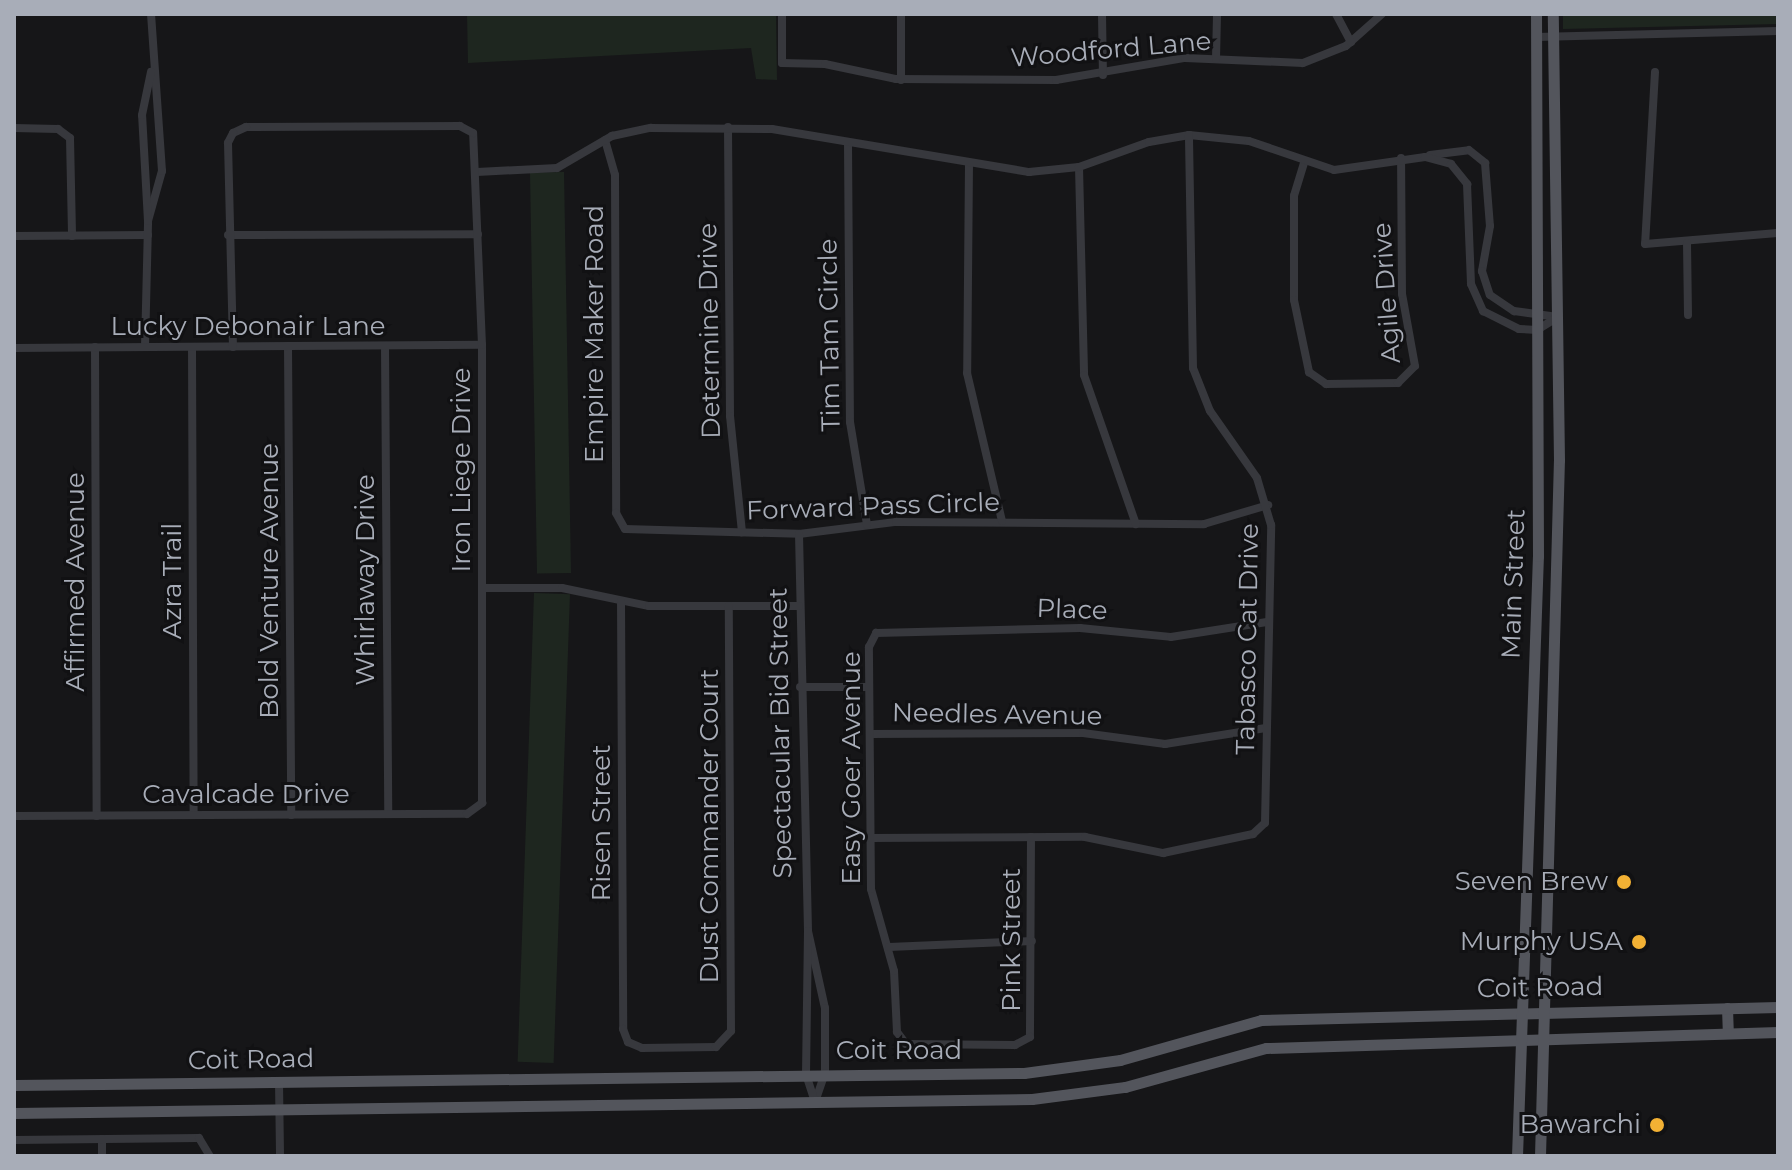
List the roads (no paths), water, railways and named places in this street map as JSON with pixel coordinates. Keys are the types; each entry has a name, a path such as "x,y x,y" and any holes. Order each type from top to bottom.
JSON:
{"main road":[{"name":"Main Street","path":"1517,1156 1518,1011 1538,556 1536,14"},
{"name":"Main Street","path":"1540,1156 1540,1010 1557,556 1558,317 1553,14"},
{"path":"1538,556 1557,556"},
{"path":"1527,778 1550,778"},
{"name":"Coit Road","path":"14,1085 1024,1073 1120,1060 1261,1020 1540,1010 1778,1007"},
{"path":"1727,1008 1728,1033"},
{"name":"Coit Road","path":"14,1113 1048,1098 1125,1087 1266,1048 1778,1032"}],"street":[{"path":"148,221 161,160 161,113 151,72 151,14"},
{"name":"Woodford Lane","path":"782,14 782,63 825,64 901,80 1103,75 1176,60 1216,59 1288,65 1351,42 1382,14"},
{"path":"901,14 901,80"},
{"path":"1102,14 1103,75"},
{"path":"1216,59 1217,14"},
{"path":"1336,14 1351,42"},
{"path":"1536,37 1778,31"},
{"path":"145,347 148,221 142,160 142,107 151,72"},
{"path":"1655,72 1645,244 1687,243 1778,233"},
{"path":"477,172 557,168 605,140 638,129 728,127 1029,172 1079,167 1141,144 1189,135 1249,141 1304,163 1354,170 1452,150 1478,155 1486,169 1491,216 1482,265 1486,289 1504,307 1558,317"},
{"name":"Determine Drive","path":"728,127 730,416 742,532"},
{"path":"14,128 66,133 72,147 72,236"},
{"name":"Iron Liege Drive","path":"228,235 228,143 239,129 471,131 477,172 482,345 484,797 478,810"},
{"name":"Tabasco Cat Drive","path":"1031,837 1090,838 1163,853 1262,828 1272,545 1268,505 1251,466 1210,411 1193,368 1189,135"},
{"name":"Empire Maker Road","path":"605,140 615,175 616,513 622,527"},
{"name":"Tim Tam Circle","path":"848,143 850,422 867,525"},
{"path":"1425,157 1448,162 1463,176 1470,217 1471,284 1477,303 1503,325 1537,330 1558,317"},
{"name":"Agile Drive","path":"1304,163 1294,196 1294,300 1314,379 1383,384 1410,377 1415,366 1402,294 1401,158"},
{"path":"142,160 161,160"},
{"path":"969,164 966,363 1002,521"},
{"path":"1079,167 1084,375 1136,524"},
{"path":"1470,217 1491,216"},
{"path":"233,347 228,235 478,234"},
{"path":"14,236 148,235"},
{"path":"1687,243 1688,315"},
{"name":"Lucky Debonair Lane","path":"14,348 482,345"},
{"name":"Bold Venture Avenue","path":"288,346 291,815"},
{"name":"Whirlaway Drive","path":"385,346 388,814"},
{"name":"Affirmed Avenue","path":"95,347 97,816"},
{"name":"Azra Trail","path":"192,347 194,815"},
{"name":"Forward Pass Circle","path":"622,527 799,534 867,525 1002,521 1209,523 1268,505"},
{"name":"Spectacular Bid Street","path":"799,534 800,687 808,931 806,1074 815,1102"},
{"path":"483,588 562,588 621,601 799,606"},
{"name":"Risen Street","path":"621,601 623,1029 628,1042 642,1048 724,1043"},
{"name":"Dust Commander Court","path":"724,1043 731,1030 729,606"},
{"name":"Place","path":"875,635 887,629 1080,628 1171,637 1267,622"},
{"name":"Easy Goer Avenue","path":"875,635 869,687 872,900 889,947 902,1040"},
{"path":"800,687 869,687"},
{"name":"Needles Avenue","path":"870,734 1083,733 1165,744 1266,728"},
{"name":"Cavalcade Drive","path":"14,816 388,814 478,810"},
{"path":"870,838 1031,837"},
{"name":"Pink Street","path":"902,1040 928,1046 1026,1040 1032,1028 1031,837"},
{"name":"Spectacular Bid Street","path":"808,931 824,996 825,1073 815,1102"},
{"path":"889,947 1032,941"},
{"path":"279,1082 280,1156"},
{"path":"102,1139 102,1156"},
{"path":"14,1140 206,1141 210,1156"}],"place":[{"name":"Seven Brew","path":"1624,882"},
{"name":"Murphy USA","path":"1639,942"},
{"name":"Bawarchi","path":"1657,1125"}]}
